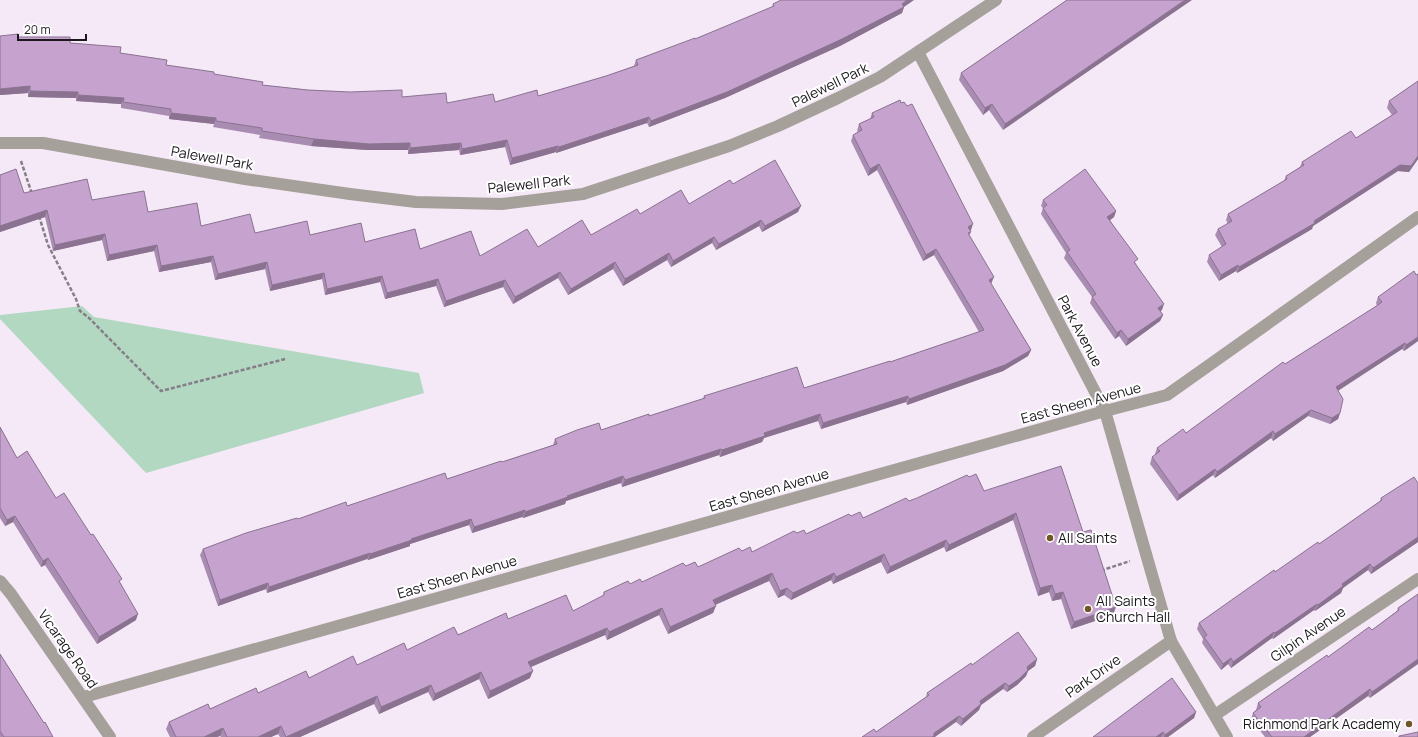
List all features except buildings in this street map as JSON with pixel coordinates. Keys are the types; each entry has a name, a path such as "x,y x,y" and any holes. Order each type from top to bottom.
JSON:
{"street":[{"name":"Palewell Park","path":"0,143 43,143 244,179 416,202 502,204 583,194 729,146 778,126 838,98 880,77 996,0"},
{"name":"Park Avenue","path":"918,52 1105,411 1171,641 1215,714 1227,737"},
{"name":"East Sheen Avenue","path":"84,697 1105,411 1167,395 1418,217"},
{"name":"Gilpin Avenue","path":"1215,714 1418,579"},
{"name":"Vicarage Road","path":"0,581 11,594 84,697 110,737"},
{"name":"Park Drive","path":"1033,737 1171,641"}],"path":[{"path":"19,143 22,165 33,194"},
{"path":"37,209 48,245 76,299 80,311 89,318 161,391 285,359"},
{"path":"1104,574 1103,570 1146,556"}],"green space":[{"path":"82,306 94,317 419,373 424,393 146,473 0,319 0,315"}],"place":[{"name":"All Saints","path":"1050,538"},
{"name":"All Saints Church Hall","path":"1088,609"},
{"name":"Richmond Park Academy","path":"1409,724"}]}
